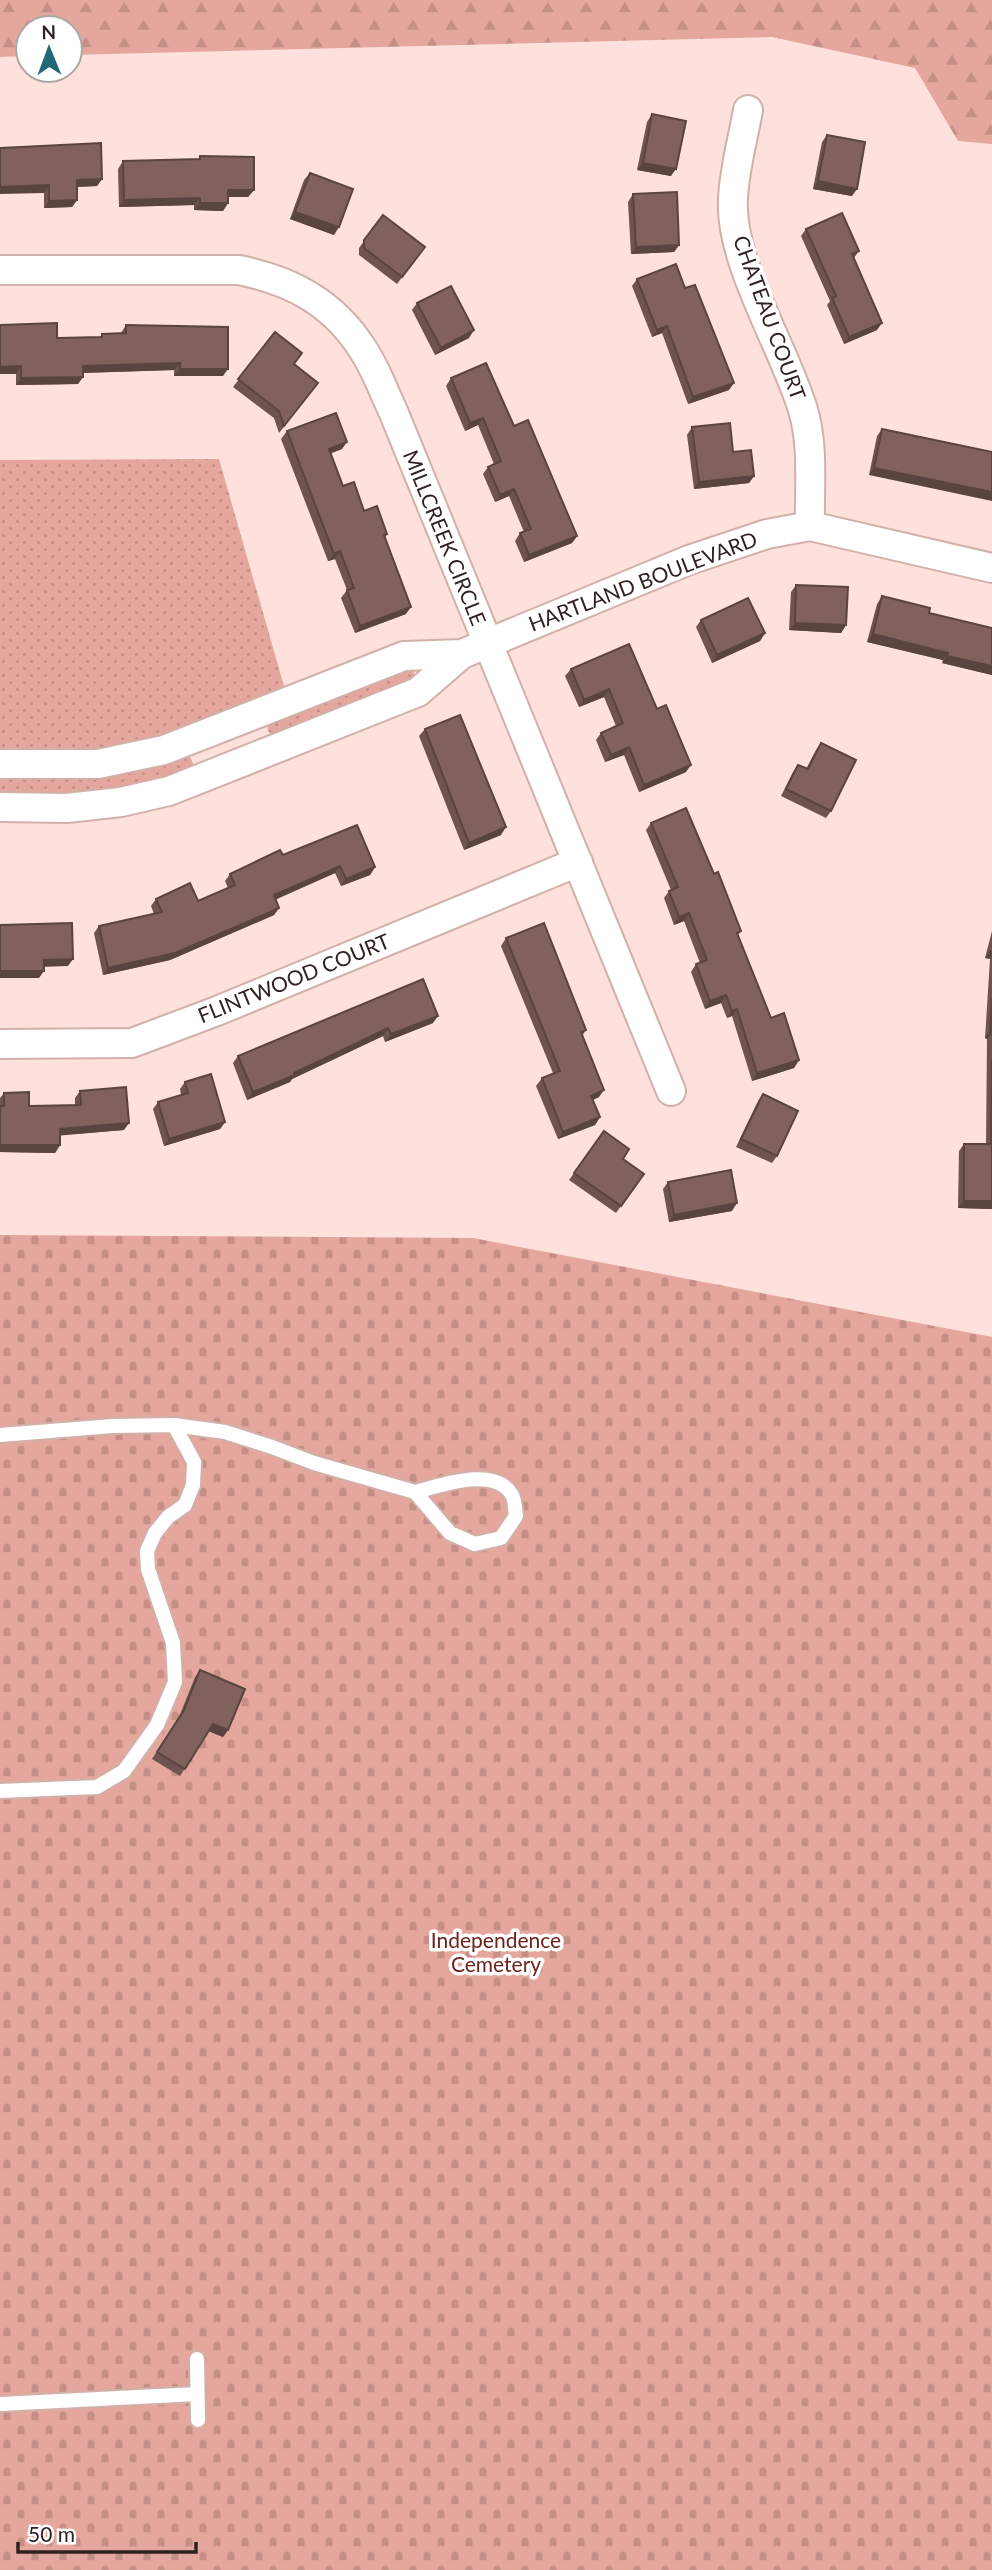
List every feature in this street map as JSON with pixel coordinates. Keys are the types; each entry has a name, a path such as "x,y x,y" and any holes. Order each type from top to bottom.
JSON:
{"street":[{"name":"CHATEAU COURT","path":"748,110 732,200 736,229 742,256 804,411 809,444 810,526"},
{"name":"MILLCREEK CIRCLE","path":"0,270 239,270 271,277 303,290 340,319 363,349 393,411 475,649 578,862 671,1091"},
{"name":"HARTLAND BOULEVARD","path":"0,807 67,808 121,802 169,791 418,692 475,649 690,560 767,534 810,526 992,568"},
{"name":"HARTLAND BOULEVARD","path":"0,764 98,764 164,750 404,656 475,649"},
{"name":"FLINTWOOD COURT","path":"0,1044 132,1043 217,1011 578,862"}],"lane":[{"path":"0,1791 97,1787 124,1771 157,1725 175,1682 173,1643 148,1569 147,1551 155,1533 168,1517 186,1505 193,1485 194,1462 174,1425"},
{"path":"0,1435 113,1426 174,1425 225,1432 314,1463 415,1492 477,1478 500,1484 512,1495 516,1516 501,1538 475,1544 450,1533 415,1492"},
{"path":"197,2359 198,2420"},
{"path":"0,2404 197,2394"}],"green space":[{"path":"0,0 992,0 992,144 958,141 915,68 772,37 84,55 84,14 14,14 14,56 0,57"},
{"path":"219,459 288,700 164,750 0,764 0,460"},
{"path":"414,667 414,675 409,683 274,736 268,731 267,724"},
{"path":"189,754 194,766 188,771 113,789 61,794 0,794 0,775"},
{"name":"Independence Cemetery","path":"0,1235 473,1238 992,1337 992,2570 0,2570"}],"building":[{"path":"652,114 686,121 676,169 643,163"},
{"path":"827,135 865,142 857,189 818,181"},
{"path":"101,143 102,179 77,180 77,200 49,201 49,185 0,187 0,148"},
{"path":"200,156 254,157 254,190 228,190 228,203 200,203 200,198 124,200 123,161 200,159"},
{"path":"310,173 353,189 339,227 295,212"},
{"path":"677,192 679,245 636,247 633,194"},
{"path":"842,213 859,251 852,254 882,323 849,337 832,298 836,296 806,229"},
{"path":"383,215 425,247 402,277 364,248 364,240"},
{"path":"676,264 685,288 695,285 734,383 693,397 667,326 657,330 637,279"},
{"path":"451,286 474,330 441,348 417,303"},
{"path":"57,323 57,338 102,337 102,334 126,333 126,325 228,327 228,369 180,369 180,363 83,366 83,377 21,378 21,366 0,367 0,325"},
{"path":"275,332 302,353 294,364 318,383 284,426 279,411 238,379"},
{"path":"486,363 514,426 528,420 577,536 529,555 520,533 531,529 514,489 500,495 488,467 501,461 483,418 470,423 451,378"},
{"path":"336,413 347,442 329,449 343,486 354,482 364,511 377,506 387,534 384,535 411,607 360,626 347,590 354,588 340,551 334,554 287,431"},
{"path":"730,423 733,452 751,450 754,476 699,482 692,427"},
{"path":"882,429 992,452 992,492 874,468"},
{"path":"796,585 848,587 846,625 795,623"},
{"path":"882,596 930,608 929,613 992,628 992,666 873,634"},
{"path":"748,598 765,633 717,655 701,620"},
{"path":"629,644 657,709 666,705 691,765 644,785 629,747 611,755 601,733 623,723 609,689 584,700 571,669"},
{"path":"460,715 506,827 469,843 425,729"},
{"path":"821,743 856,760 831,811 786,789 798,765 808,769"},
{"path":"686,808 714,874 718,872 741,931 737,933 771,1018 784,1013 799,1060 757,1073 737,1009 732,1011 726,995 710,1001 696,964 707,960 689,913 679,917 669,891 678,887 651,823"},
{"path":"357,825 375,867 346,879 340,866 274,895 279,908 252,920 175,953 108,968 99,926 162,912 156,899 190,883 198,901 235,885 230,874 280,850 283,855"},
{"path":"72,923 73,959 44,960 44,971 0,971 0,925"},
{"path":"544,923 586,1030 581,1032 604,1090 591,1096 600,1117 563,1132 542,1078 560,1071 506,938"},
{"path":"423,979 438,1016 391,1034 388,1028 294,1073 295,1075 253,1092 238,1056"},
{"path":"992,998 992,1031 990,1031"},
{"path":"992,1060 992,1201 964,1201 964,1144 991,1144"},
{"path":"211,1074 225,1122 169,1139 158,1102 188,1093 185,1082"},
{"path":"126,1087 129,1123 60,1129 60,1145 0,1145 0,1106 4,1106 4,1093 29,1092 29,1106 81,1105 80,1091"},
{"path":"763,1094 798,1111 777,1156 741,1139"},
{"path":"604,1131 629,1149 623,1159 644,1174 621,1206 574,1173"},
{"path":"731,1170 737,1203 674,1215 668,1182"},
{"path":"200,1670 245,1689 228,1730 213,1724 185,1769 157,1752 184,1710"}]}
